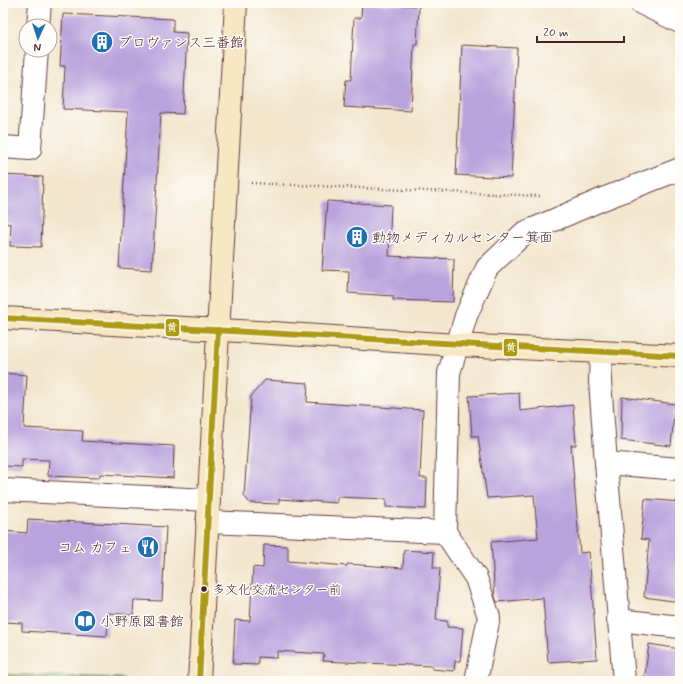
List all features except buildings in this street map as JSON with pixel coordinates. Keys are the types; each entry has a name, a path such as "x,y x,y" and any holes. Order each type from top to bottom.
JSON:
{"street":[{"path":"39,18 40,3"},
{"path":"199,681 236,3"},
{"path":"641,3 680,22"},
{"path":"3,147 30,149 36,58"},
{"path":"476,681 489,617 476,578 445,532 449,373 466,316 487,268 524,232 603,199 680,170"},
{"path":"3,318 218,330 457,346 680,356"},
{"path":"601,353 600,381 624,681"},
{"path":"606,464 680,469"},
{"path":"3,490 209,500"},
{"path":"208,522 445,532"},
{"path":"618,620 680,627"}],"path":[{"path":"248,183 548,197"},
{"path":"124,620 178,623"}],"green space":[{"path":"3,674 123,678 123,681 3,681"}],"transit line":[{"name":"黄","path":"3,318 680,356"},
{"name":"黄","path":"199,681 218,330"}],"place":[{"name":"プロヴァンス三番館","path":"102,42"},
{"name":"動物メディカルセンター箕面","path":"357,237"},
{"name":"コム カフェ","path":"148,547"},
{"name":"多文化交流センター前","path":"204,589"},
{"name":"小野原図書館","path":"85,621"}]}
